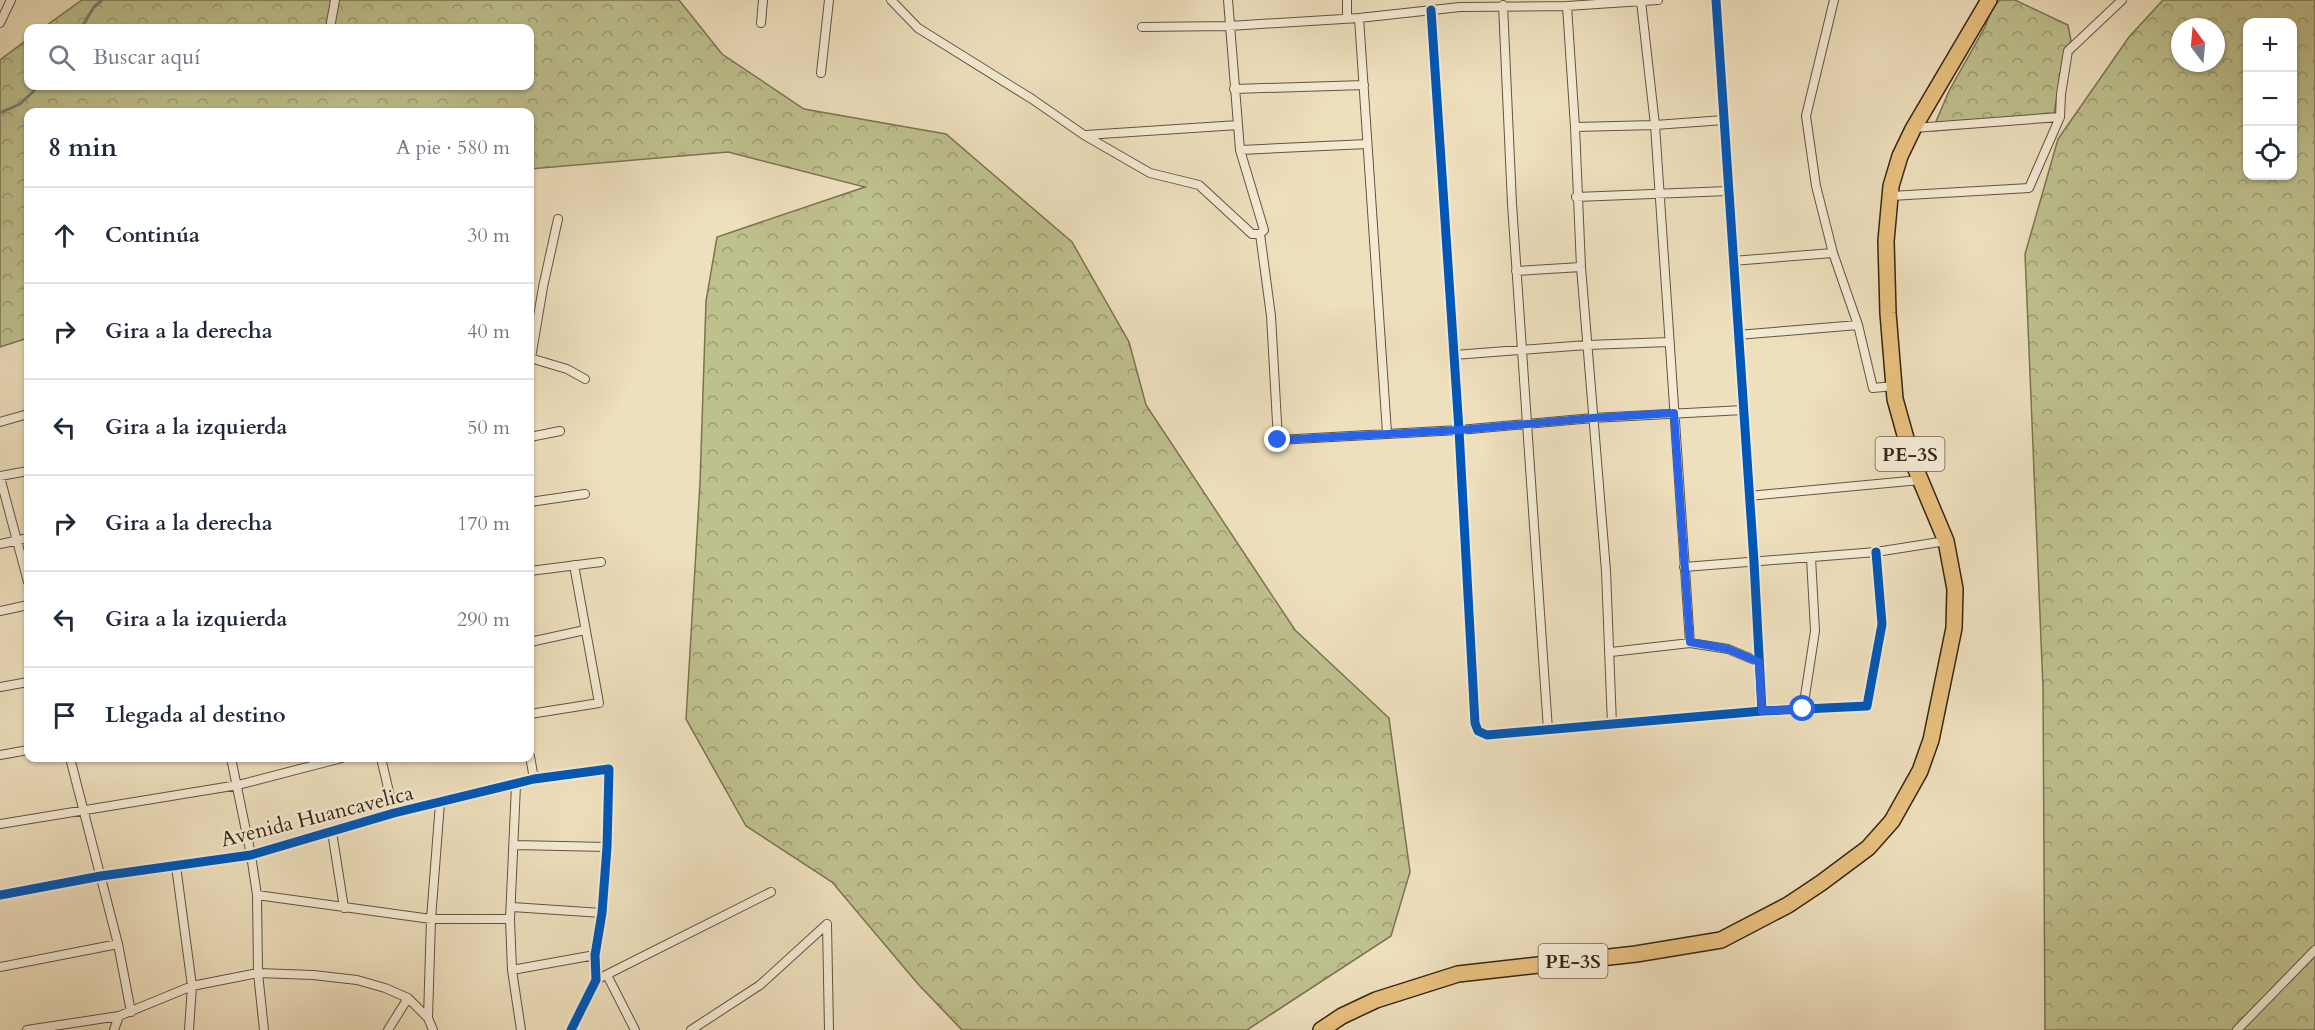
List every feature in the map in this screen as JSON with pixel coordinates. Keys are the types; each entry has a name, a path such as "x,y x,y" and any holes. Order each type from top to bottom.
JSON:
{"highway":[{"name":"PE-3S","path":"1321,1030 1342,1016 1376,1000 1458,974 1636,954 1721,940 1788,905 1868,848 1892,821 1920,771 1931,740 1954,628 1955,589 1946,541 1909,450 1896,399 1888,313 1886,251 1891,186 1900,156 1913,129 1989,0"}],"street":[{"path":"0,22 2,12 11,0"},
{"path":"331,24 335,0"},
{"path":"760,23 763,0"},
{"path":"821,73 830,0"},
{"path":"891,0 918,28 1032,99 1084,135 1150,173 1199,185 1252,234 1260,234 1264,230 1240,150 1228,0"},
{"path":"1347,0 1347,18"},
{"path":"1142,27 1229,26 1359,18 1473,3 1567,6 1598,2 1658,0"},
{"path":"1716,0 1762,711"},
{"path":"1834,0 1806,116 1816,186 1833,253 1858,325 1873,388 1895,386"},
{"path":"1891,196 2029,188 2060,117 2068,51 2122,0"},
{"path":"1641,1 1655,125 1690,642"},
{"path":"1503,5 1516,271 1548,730"},
{"path":"1567,6 1575,127 1576,196 1606,571 1611,652 1612,725"},
{"path":"1431,10 1460,430 1475,723 1478,731 1487,735 1762,711 1867,706 1882,624 1876,552"},
{"path":"1359,18 1387,433"},
{"path":"1234,89 1364,85"},
{"path":"1913,129 2060,117"},
{"path":"1575,127 1724,120"},
{"path":"1084,135 1238,125"},
{"path":"1240,150 1367,144"},
{"path":"1576,196 1728,191"},
{"path":"534,336 558,219"},
{"path":"1260,234 1271,316 1278,440 1743,410"},
{"path":"1732,261 1833,253"},
{"path":"1516,271 1581,267"},
{"path":"1737,335 1858,325"},
{"path":"1454,355 1587,345 1669,342"},
{"path":"534,359 567,369 585,379"},
{"path":"0,422 24,415"},
{"path":"534,436 560,431"},
{"path":"24,472 0,476 24,565"},
{"path":"1749,496 1921,480"},
{"path":"534,501 585,494"},
{"path":"0,544 24,539"},
{"path":"1684,567 1876,552 1946,541"},
{"path":"1803,709 1815,631 1811,558"},
{"path":"534,571 600,562"},
{"path":"534,713 599,703 574,566"},
{"path":"0,611 24,606"},
{"path":"534,641 585,630"},
{"path":"1611,652 1690,642 1728,649 1759,662"},
{"path":"0,687 24,683"},
{"path":"0,755 24,751"},
{"path":"71,762 118,945 131,1012"},
{"path":"232,762 257,895 258,973 264,1030"},
{"path":"0,824 83,808 238,785 327,762"},
{"path":"382,762 394,813"},
{"path":"531,762 534,779"},
{"name":"Avenida Huancavelica","path":"0,895 100,876 251,855 394,813 534,779 609,769 607,847"},
{"path":"516,785 510,919 512,970 521,1030"},
{"path":"432,1030 428,1018 431,919 440,803"},
{"path":"332,832 344,908"},
{"path":"515,845 607,847 602,913 595,955 596,980 571,1030"},
{"path":"176,867 192,986 189,1030"},
{"path":"596,980 771,892"},
{"path":"257,895 431,919 510,919"},
{"path":"512,907 602,913"},
{"path":"691,1030 760,985 827,924 829,1030"},
{"path":"0,967 118,945"},
{"path":"2237,1030 2315,950"},
{"path":"512,970 595,955"},
{"path":"31,1030 119,1016 192,986 258,973 313,975 357,980 385,988 408,999 428,1018"},
{"path":"607,975 635,1030"},
{"path":"388,1030 408,999"},
{"path":"114,1030 119,1016"}],"green space":[{"path":"82,0 679,0 722,54 804,109 946,134 1072,242 1129,342 1146,405 1295,630 1389,718 1410,872 1391,936 1247,1030 962,1030 918,984 832,882 746,826 686,719 700,483 706,301 717,237 865,187 728,152 534,169 534,108 24,108 24,339 0,347 0,60 24,42 24,90 534,90 534,24 49,24"},
{"path":"2000,0 2015,0 2068,25 2071,41 2062,63 2053,121 1932,131 1949,91 1985,27 1992,8"},
{"path":"2163,0 2315,0 2315,1030 2045,1030 2043,688 2025,254 2058,139 2129,37"}],"waterway":[{"path":"83,24 94,7 102,0"},
{"path":"0,113 20,104 35,90"}],"cycle path":[{"path":"1716,0 1762,711"},
{"path":"1431,10 1459,430 1475,723 1478,731 1487,735 1762,711 1867,706 1882,624 1876,552"},
{"path":"0,895 101,876 251,855 394,813 534,779 609,769 607,847 602,913 595,955 596,980 571,1030"}],"route":[{"path":"1278,440 1460,430 1674,413 1690,642 1728,649 1759,662 1762,711 1803,709"}]}
